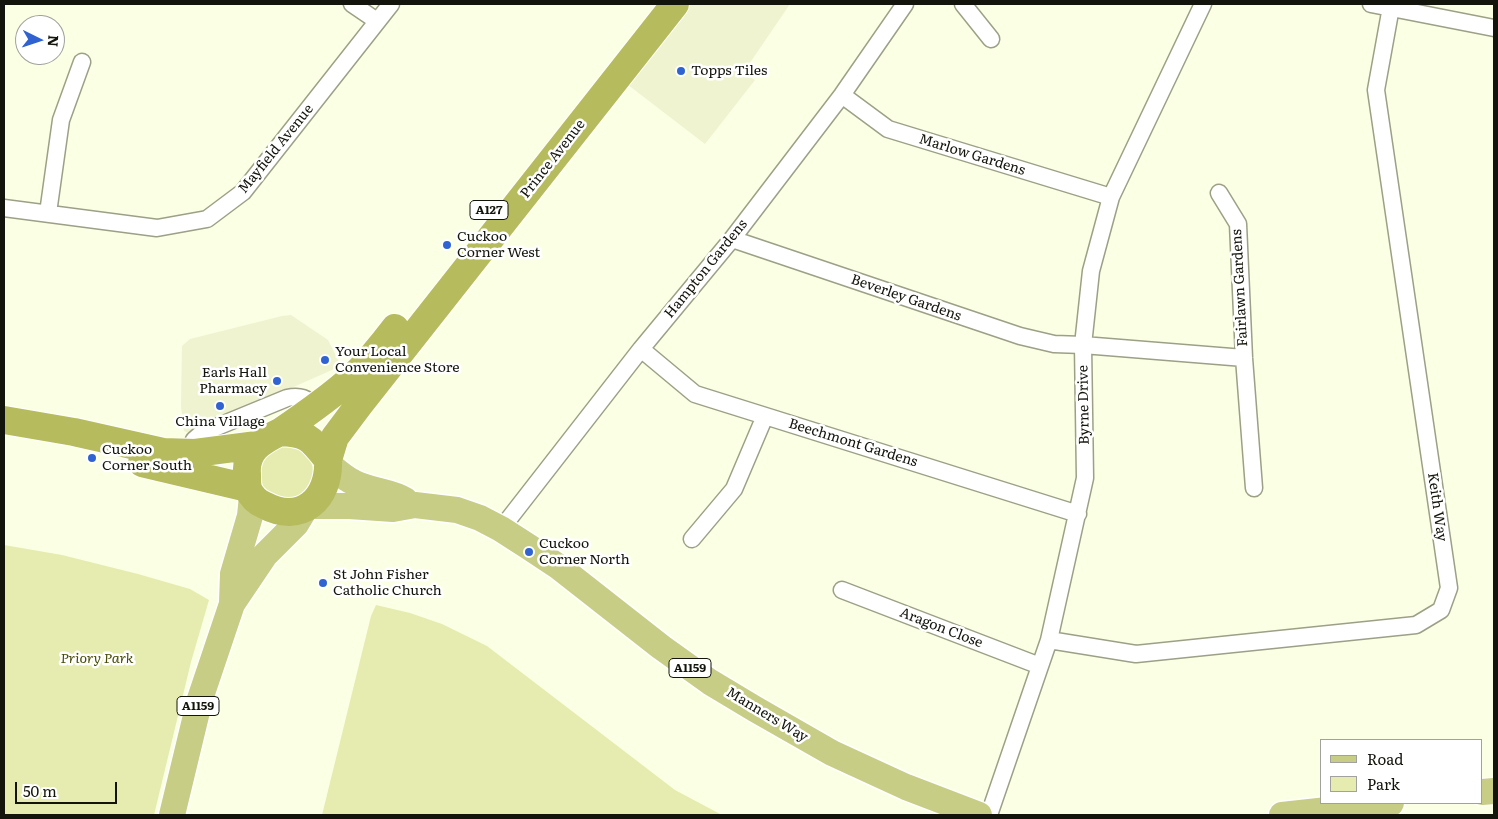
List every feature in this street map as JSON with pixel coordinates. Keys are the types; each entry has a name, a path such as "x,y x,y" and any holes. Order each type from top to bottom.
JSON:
{"highway":[{"name":"Prince Avenue","path":"268,439 316,407 353,376 373,355 652,4"},
{"name":"Prince Avenue","path":"328,462 335,437 359,404 675,4"},
{"name":"A127","path":"4,420 74,432 163,452 268,439"},
{"path":"4,435 30,438 93,451 250,492 261,504 281,512 300,511 308,507 320,495 328,462 310,439 301,434 268,439 252,452 246,466 250,492"}],"main road":[{"name":"Manners Way","path":"328,462 353,482 382,493 399,496 415,505"},
{"name":"A1159","path":"232,604 233,574 250,516 250,492"},
{"name":"Manners Way","path":"308,507 349,506 393,509 415,505 457,510 480,518 501,529 559,567 661,647 710,682 755,709 832,753 906,787 979,815"},
{"name":"A1159","path":"172,815 200,699 232,604 266,555 296,524 308,507"},
{"path":"1282,815 1382,804"}],"street":[{"path":"352,4 377,21"},
{"name":"Mayfield Avenue","path":"4,208 157,228 207,219 243,192 391,4"},
{"name":"Hampton Gardens","path":"501,529 640,349 732,239 842,95 905,4"},
{"path":"963,4 992,39"},
{"name":"Byrne Drive","path":"988,815 1048,640 1085,478 1083,345 1091,271 1111,197 1203,4"},
{"path":"1371,4 1494,28"},
{"name":"Keith Way","path":"1048,640 1136,654 1416,625 1441,610 1448,588 1376,90 1391,7"},
{"path":"48,213 61,120 82,62"},
{"name":"Marlow Gardens","path":"842,95 888,129 1111,197"},
{"name":"Fairlawn Gardens","path":"1219,193 1238,224 1244,358 1254,488"},
{"name":"Beverley Gardens","path":"732,239 1020,336 1054,344 1083,345"},
{"name":"Fairlawn Gardens","path":"1083,345 1244,358"},
{"name":"Beechmont Gardens","path":"640,349 695,394 1078,514"},
{"path":"195,447 202,433 294,396 300,396 316,407"},
{"path":"692,540 734,489 765,416"},
{"name":"Aragon Close","path":"842,590 1040,666"}],"shaded area":[{"path":"679,4 790,4 743,73 755,80 705,144 623,81"},
{"path":"291,315 328,340 341,366 189,433 184,431 181,406 182,346 190,339"}],"green space":[{"path":"281,445 291,445 305,453 311,462 313,472 311,482 305,491 291,499 281,499 271,494 264,487 259,477 259,467 264,457 271,450"},
{"name":"Priory Park","path":"4,545 62,555 138,574 190,589 209,600 191,662 154,815 4,815"},
{"path":"376,605 410,613 442,624 487,646 675,790 722,815 322,815 371,616"}],"place":[{"name":"Topps Tiles","path":"681,71"},
{"name":"Cuckoo Corner West","path":"447,245"},
{"name":"Your Local Convenience Store","path":"325,360"},
{"name":"Earls Hall Pharmacy","path":"277,381"},
{"name":"China Village","path":"220,406"},
{"name":"Cuckoo Corner South","path":"92,458"},
{"name":"Cuckoo Corner North","path":"529,552"},
{"name":"St John Fisher Catholic Church","path":"323,583"}]}
